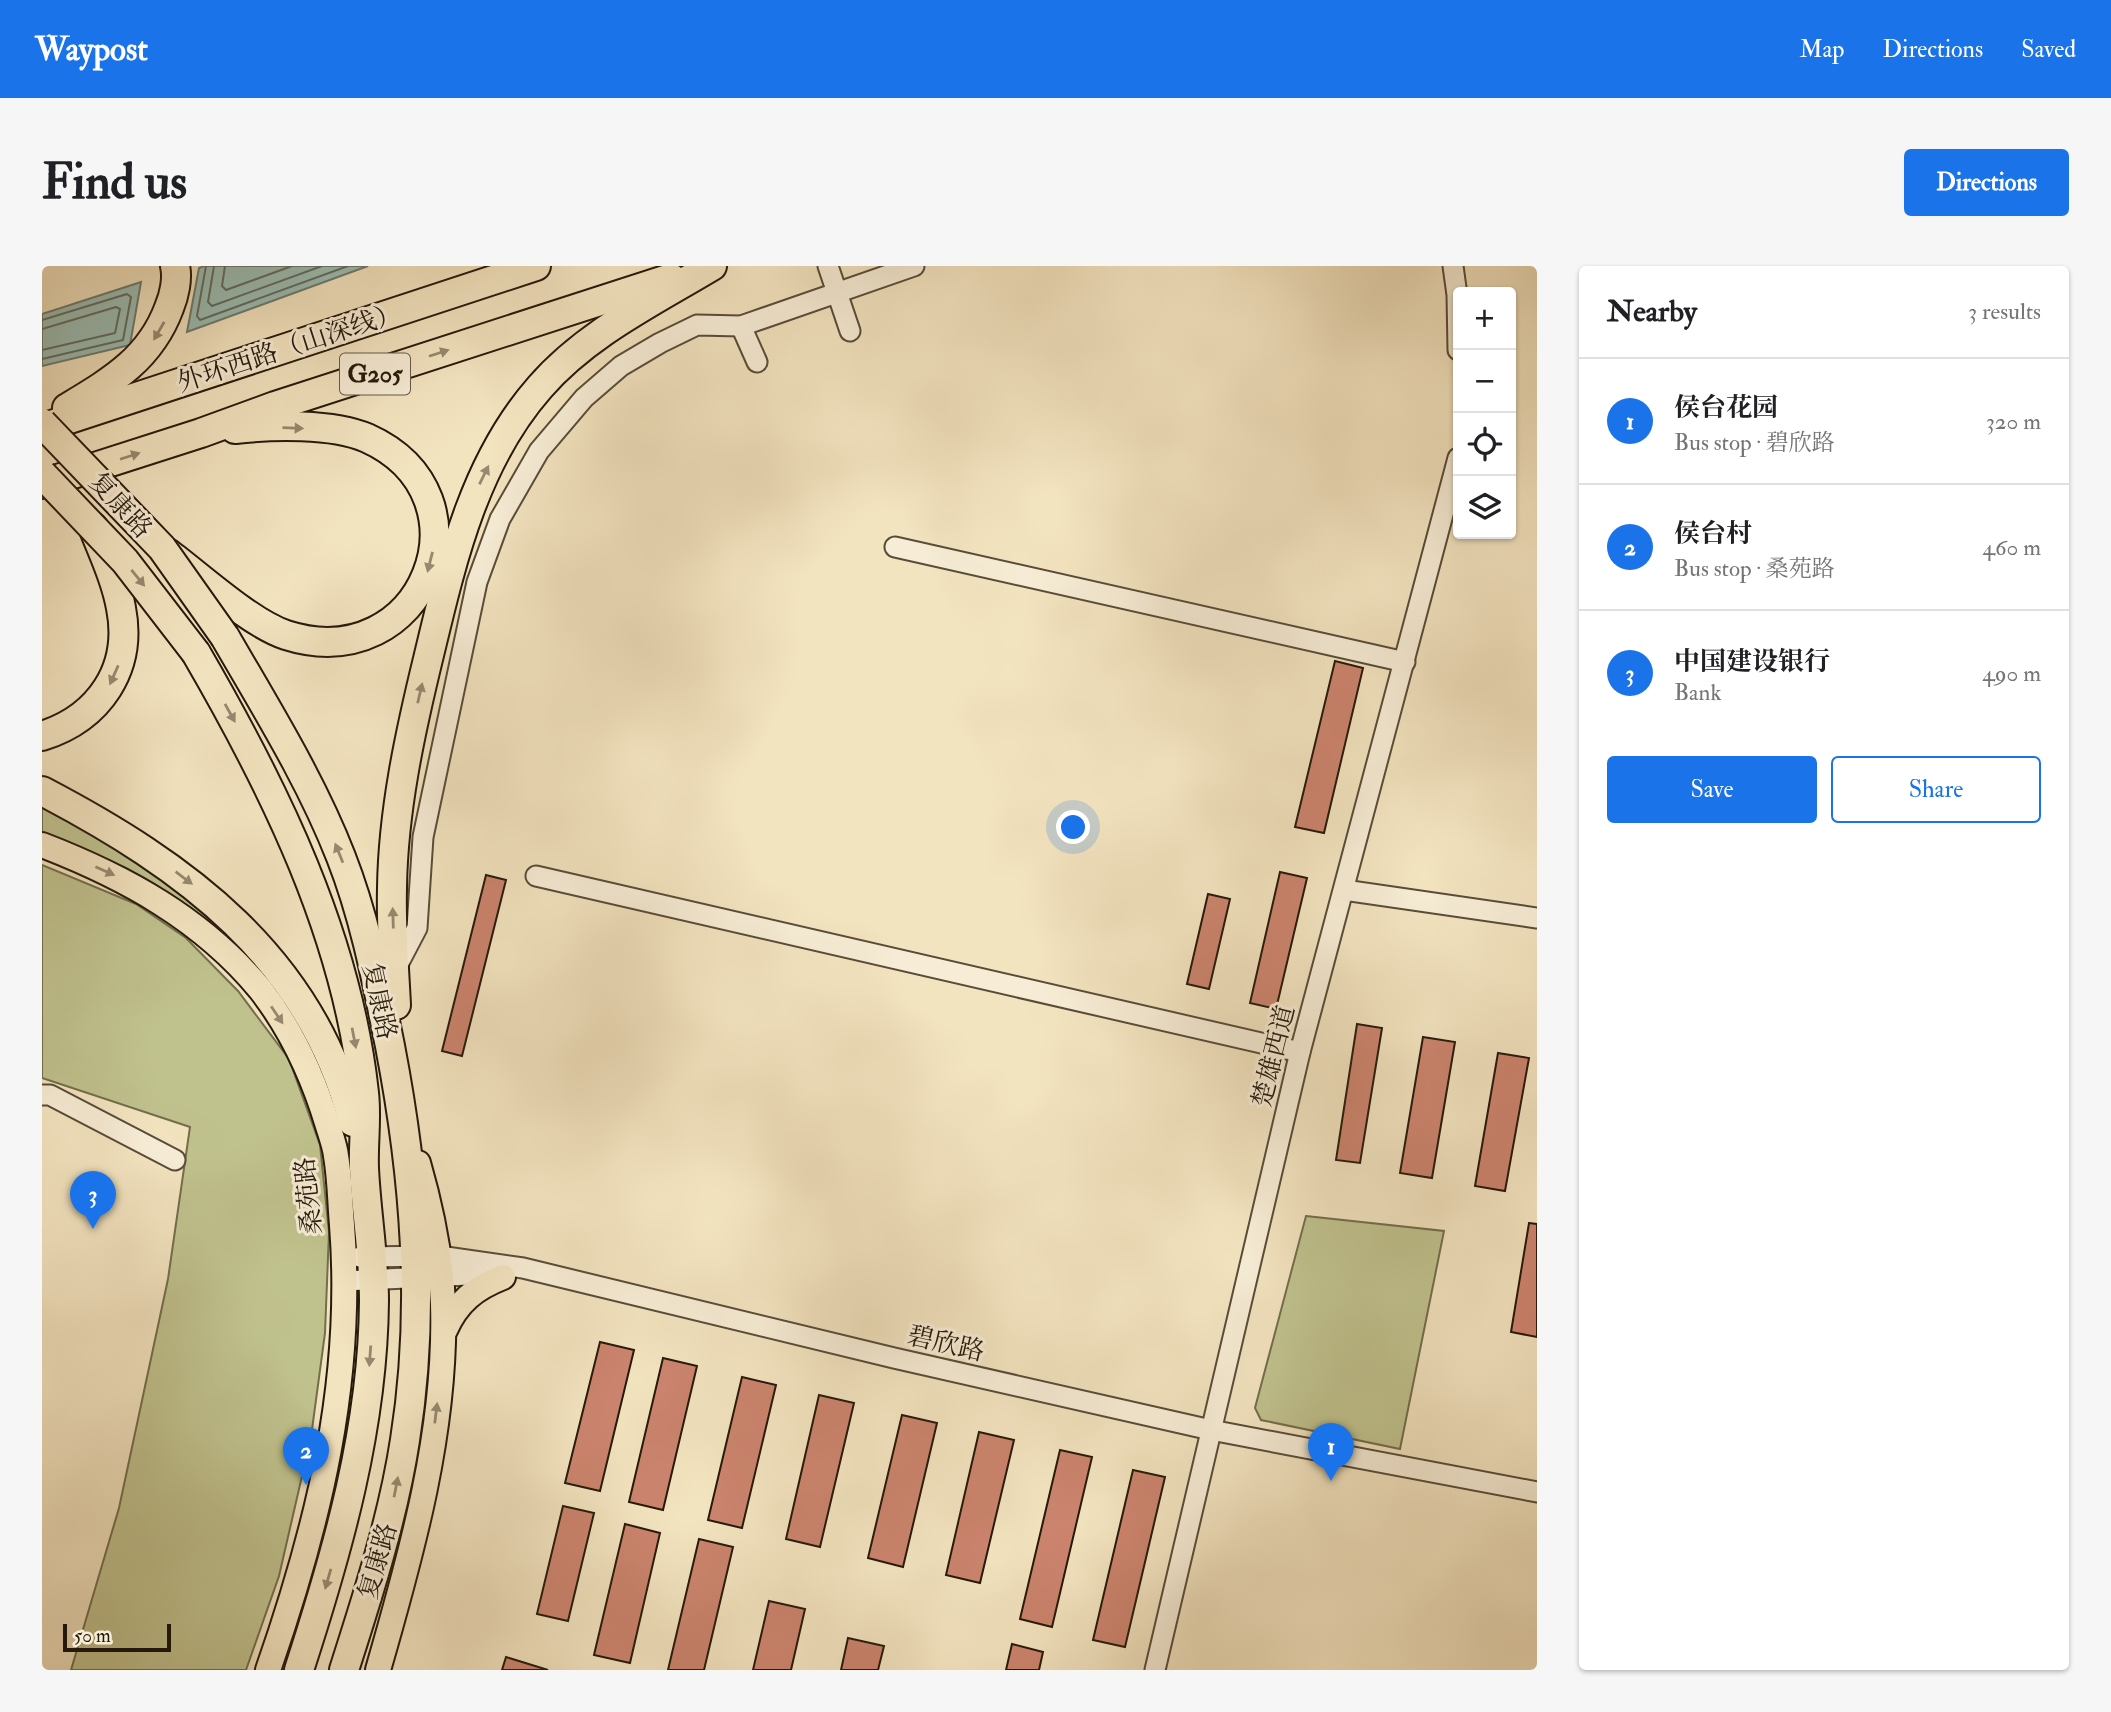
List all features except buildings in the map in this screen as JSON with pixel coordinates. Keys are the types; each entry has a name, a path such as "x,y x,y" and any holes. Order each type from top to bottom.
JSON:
{"highway":[{"path":"42,425 98,390 144,354 162,328 173,299 176,266"},
{"name":"外环西路（山深线）","path":"42,425 536,266"},
{"path":"402,1109 392,888 405,763 457,547 479,484 506,433 561,366 584,345 609,328 710,266"},
{"name":"外环西路（山深线）","path":"42,484 710,266"},
{"name":"复康路","path":"42,425 162,548 225,637 284,740 325,819 365,929 376,974 402,1109 424,1268 405,1441 380,1552 344,1670"},
{"path":"162,548 244,612 282,634 324,643 341,642 377,631 407,607 427,574 433,555 432,513 422,486 407,467 385,448 365,437 338,431 283,427 201,433"},
{"name":"复康路","path":"42,474 140,580 196,653 254,756 293,838 324,920 349,1009 364,1094 361,1275 368,1388 352,1490 323,1598 299,1670"},
{"path":"42,736 58,731 89,712 111,683 121,651 121,608 113,578 93,527"},
{"path":"42,791 132,842 190,882 235,920 272,960 312,1018 336,1066 347,1097 364,1166"}],"main road":[{"name":"桑苑路","path":"42,845 112,874 158,900 185,918 223,950 260,990 293,1038 317,1087 336,1154 361,1275 342,1353 334,1424 313,1528 300,1576 268,1670"},
{"path":"378,1670 413,1544 428,1472 439,1386 442,1337 424,1268"},
{"path":"442,1337 460,1303 479,1287 503,1277"}],"street":[{"path":"828,266 850,331"},
{"path":"394,971 417,928 423,837 477,582 500,519 540,451 584,398 621,366 696,325 741,326 914,266"},
{"path":"1452,266 1456,287"},
{"path":"741,326 757,362"},
{"name":"楚雄西道","path":"1155,1670 1300,1052 1453,476"},
{"path":"895,547 1405,662"},
{"path":"536,876 1300,1052"},
{"path":"1344,890 1537,918"},
{"path":"42,1095 50,1095 175,1160"},
{"name":"碧欣路","path":"361,1275 424,1268 466,1259 523,1268 1209,1436 1537,1492"},
{"name":"碧欣路","path":"361,1275 424,1268 550,1285 1209,1436 1537,1503"},
{"path":"342,1353 354,1325 361,1275"}],"green space":[{"path":"42,803 146,863 219,917 286,1000 212,927 171,895 126,868 42,833"},
{"path":"42,865 136,904 186,938 238,991 289,1059 320,1145 329,1232 325,1333 311,1437 279,1576 246,1670 71,1670 119,1508 168,1279 190,1127 42,1078"},
{"path":"1306,1216 1444,1231 1400,1449 1261,1420 1255,1408"}],"water":[{"path":"368,266 187,332 199,268"},
{"path":"141,282 130,345 42,366 42,314"}],"place":[{"name":"中国建设银行","path":"93,1229"},
{"name":"侯台花园","path":"1331,1481"},
{"name":"侯台村","path":"306,1485"}]}
